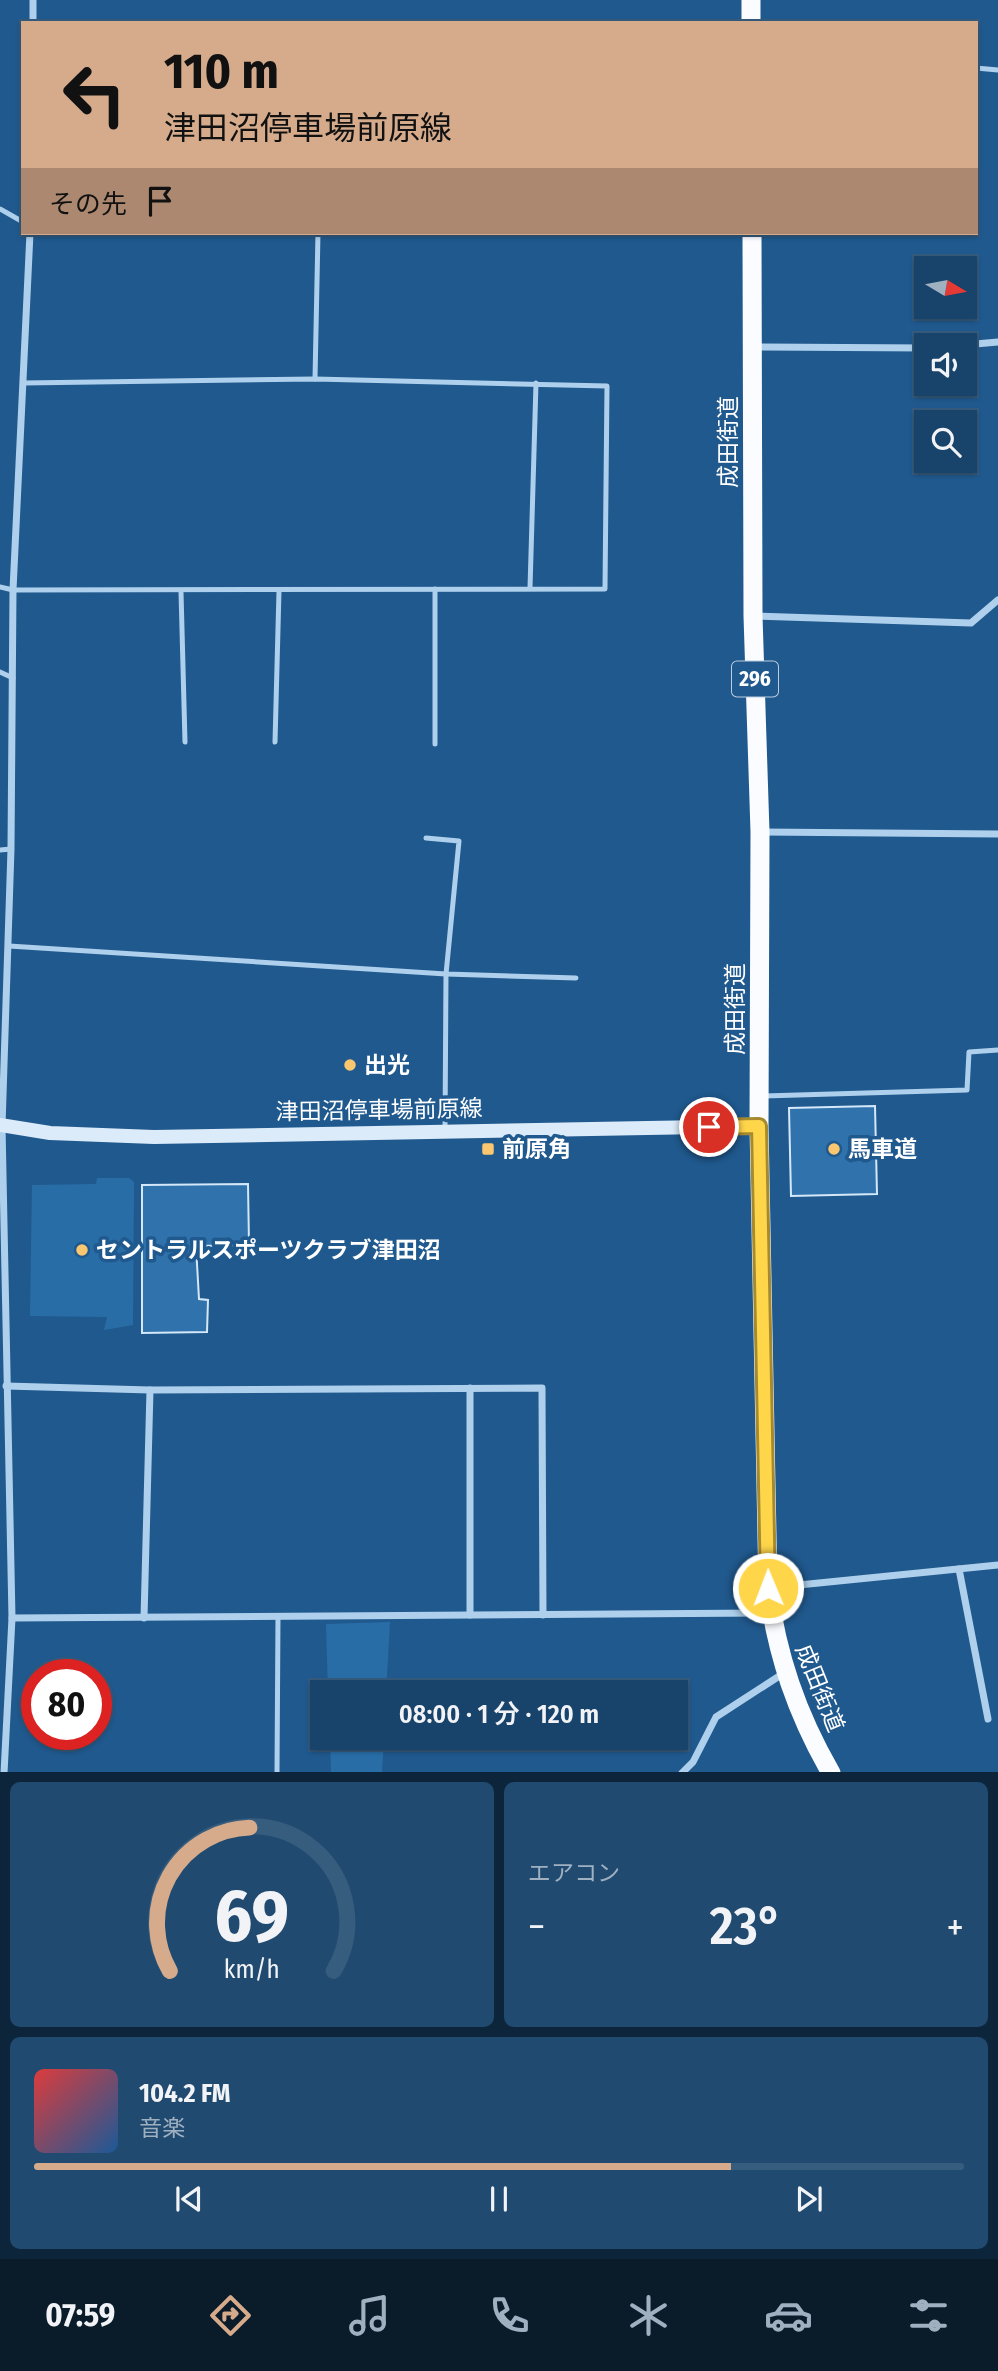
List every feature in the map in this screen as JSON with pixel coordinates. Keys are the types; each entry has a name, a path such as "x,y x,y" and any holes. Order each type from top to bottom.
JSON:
{"highway":[{"path":"751,0 751,21"},
{"name":"成田街道","path":"752,235 753,615 760,832 759,1126 768,1588 785,1673 796,1707 830,1772"}],"main road":[{"name":"津田沼停車場前原線","path":"1,1126 50,1133 154,1137 759,1126"}],"street":[{"path":"33,0 33,21"},
{"path":"4,1772 12,1618 1,1126 9,946 13,590 30,235"},
{"path":"977,344 998,342"},
{"path":"752,347 914,348"},
{"path":"753,615 971,623 998,600"},
{"path":"760,832 998,835"},
{"path":"6,1386 150,1390 542,1388 543,1615"},
{"path":"470,1388 470,1615"},
{"path":"144,1618 150,1390"},
{"path":"768,1588 998,1565"},
{"path":"959,1569 988,1719"},
{"path":"12,1618 771,1613"},
{"path":"683,1772 693,1762 716,1717 785,1673"}],"lane":[{"path":"978,68 998,70"},
{"path":"0,209 21,221"},
{"path":"315,379 318,235"},
{"path":"0,587 13,590 181,592 605,589 607,386 315,379 23,383"},
{"path":"530,588 536,383"},
{"path":"435,589 435,744"},
{"path":"275,742 279,591"},
{"path":"181,592 185,742"},
{"path":"0,672 13,679"},
{"path":"426,838 459,841 446,974 445,1132"},
{"path":"0,850 11,849"},
{"path":"9,946 446,974 576,978"},
{"path":"759,1096 967,1090 969,1052 998,1050"},
{"path":"277,1772 278,1616"}],"shaded area":[{"name":"セントラルスポーツクラブ津田沼","path":"97,1178 129,1178 134,1182 133,1325 104,1330 107,1317 30,1316 32,1185 96,1184"},
{"path":"390,1622 387,1680 328,1680 326,1624"},
{"path":"330,1750 383,1750 382,1772 331,1772"}],"building":[{"path":"875,1106 877,1194 791,1196 789,1108"},
{"name":"セントラルスポーツクラブ津田沼","path":"248,1184 249,1245 196,1246 199,1299 208,1300 207,1332 142,1333 142,1185"}],"place":[{"name":"出光","path":"350,1065"},
{"name":"前原角","path":"488,1149"},
{"name":"馬車道","path":"834,1149"},
{"name":"セントラルスポーツクラブ津田沼","path":"82,1250"}],"route":[{"path":"709,1127 759,1126 768,1588"}]}
